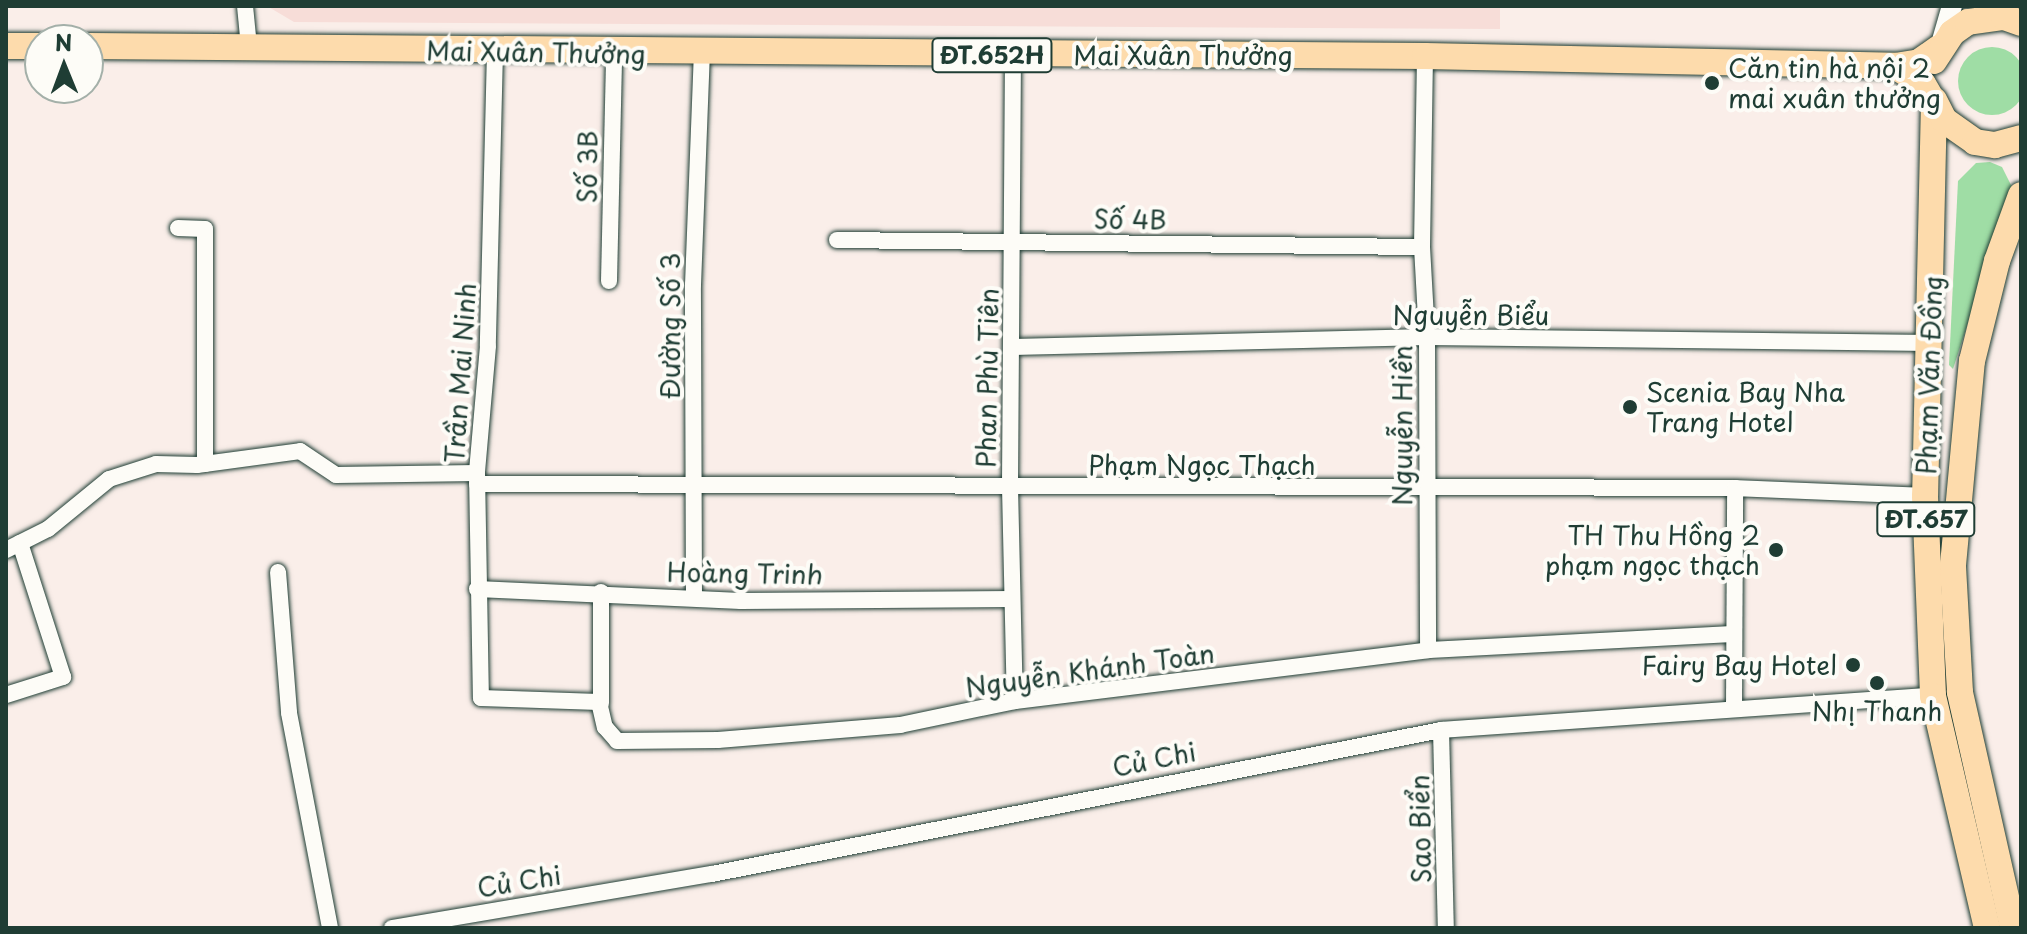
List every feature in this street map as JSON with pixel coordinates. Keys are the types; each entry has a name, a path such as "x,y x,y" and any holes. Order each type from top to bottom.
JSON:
{"main road":[{"name":"Mai Xuân Thưởng","path":"104,46 702,54 1425,56 1895,66 1919,62 1968,22 2008,15"},
{"name":"ĐT.657","path":"1934,103 1930,84 1940,47"},
{"path":"1895,66 1923,84 1944,120 1975,142 1995,145 2021,138"},
{"name":"Phạm Văn Đồng","path":"1934,103 1925,496 1933,696 1987,928"},
{"name":"Phạm Văn Đồng","path":"2013,928 1960,692 1953,565 1962,434 1979,327 2021,195"},
{"path":"1933,696 1960,692"}],"street":[{"path":"245,6 249,47"},
{"path":"1940,47 1952,6"},
{"name":"Trần Mai Ninh","path":"495,51 488,346 477,479 481,698 601,703"},
{"name":"Số 3B","path":"609,281 614,53"},
{"name":"Đường Số 3","path":"694,598 693,285 702,54"},
{"name":"Phan Phù Tiên","path":"1013,55 1010,487 1015,701"},
{"name":"Nguyễn Hiền","path":"1425,56 1422,247 1427,337 1425,491 1428,650"},
{"path":"178,228 205,229 205,464"},
{"name":"Số 4B","path":"837,240 1422,247"},
{"name":"Nguyễn Biểu","path":"1013,347 1427,337 1930,343"},
{"path":"6,695 63,677 13,546 48,529 109,479 156,464 205,464 300,451 336,475 477,479"},
{"name":"Phạm Ngọc Thạch","path":"477,479 1425,491 1735,488 1925,496"},
{"path":"1734,707 1735,488"},
{"path":"278,572 289,713 330,928"},
{"name":"Hoàng Trinh","path":"477,589 694,598 1012,599"},
{"path":"601,592 601,703"},
{"name":"Nguyễn Khánh Toàn","path":"601,703 609,734 632,743 900,725 1015,701 1428,650 1734,634"},
{"name":"Củ Chi","path":"392,928 712,874 1441,730 1734,707 1933,696"},
{"name":"Sao Biển","path":"1441,730 1446,928"}],"shaded area":[{"path":"267,6 1500,6 1500,29 294,22"}],"green space":[{"path":"1992,47 2016,57 2026,81 2016,105 1992,115 1968,105 1958,81 1968,57"},
{"path":"1990,162 2002,167 2012,187 1953,369 1949,365 1958,181 1976,163"}],"place":[{"name":"Căn tin hà nội 2 mai xuân thưởng","path":"1712,83"},
{"name":"Scenia Bay Nha Trang Hotel","path":"1630,407"},
{"name":"TH Thu Hồng 2 phạm ngọc thạch","path":"1776,550"},
{"name":"Fairy Bay Hotel","path":"1853,665"},
{"name":"Nhị Thanh","path":"1877,683"}]}
